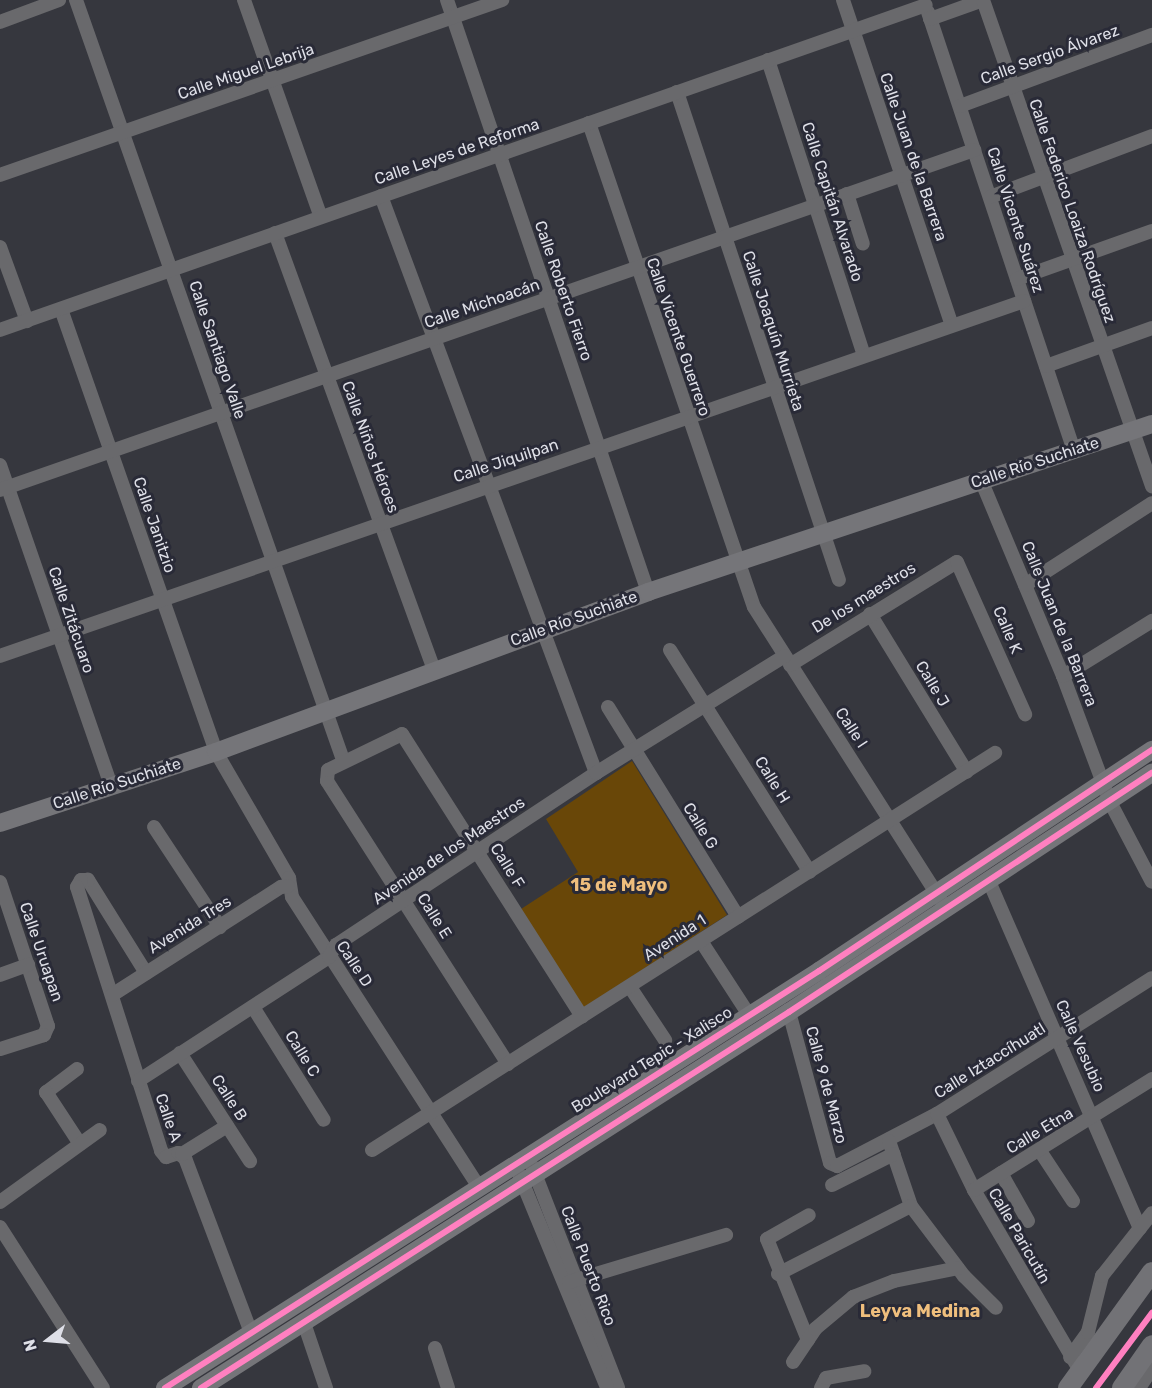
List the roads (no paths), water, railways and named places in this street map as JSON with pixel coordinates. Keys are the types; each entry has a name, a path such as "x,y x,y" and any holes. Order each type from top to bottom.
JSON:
{"highway":[{"path":"1068,1388 1075,1364 1152,1272"},
{"path":"1122,1388 1152,1345"}],"main road":[{"name":"Calle Río Suchiate","path":"0,823 216,752 648,592 1152,424"},
{"name":"Boulevard Tepic - Xalisco","path":"165,1388 252,1335 521,1159 819,971 1152,750"},
{"name":"Boulevard Tepic - Xalisco","path":"205,1386 707,1061 789,1012 1152,773"},
{"path":"988,879 988,866 1011,851 1011,842"},
{"path":"789,1012 792,998 814,983 819,971"},
{"path":"707,1061 714,1046 743,1025 749,1014"},
{"path":"420,1247 426,1231 470,1202 479,1187"},
{"path":"304,1323 306,1312 330,1296 337,1278"},
{"path":"205,1386 210,1372 246,1344 252,1335"}],"street":[{"path":"0,22 59,0"},
{"name":"Calle Santiago Valle","path":"76,0 327,710"},
{"path":"244,0 321,217"},
{"name":"Calle Roberto Fierro","path":"447,0 648,592"},
{"name":"Calle Miguel Lebrija","path":"0,175 502,0"},
{"name":"Calle Juan de la Barrera","path":"843,0 952,325"},
{"path":"930,19 983,0"},
{"name":"Calle Federico Loaiza Rodríguez","path":"983,0 1101,348 1152,486"},
{"name":"Calle Leyes de Reforma","path":"0,330 853,30 925,2"},
{"name":"Calle Vicente Suárez","path":"925,2 1074,451"},
{"name":"Calle Sergio Álvarez","path":"960,106 1152,35"},
{"name":"Calle Capitán Alvarado","path":"768,60 864,355"},
{"name":"Calle Joaquín Murrieta","path":"677,92 822,535 839,580"},
{"name":"Calle Vicente Guerrero","path":"589,123 736,562"},
{"path":"990,197 1152,136"},
{"name":"Calle Michoacán","path":"4,488 974,150"},
{"path":"847,194 863,244"},
{"path":"381,196 596,773"},
{"path":"1017,279 1152,231"},
{"name":"Calle Niños Héroes","path":"275,233 434,671"},
{"path":"0,247 27,321"},
{"name":"Calle Jiquilpan","path":"0,656 273,558 488,484 599,449 1024,300"},
{"name":"Calle Janitzio","path":"61,309 216,752"},
{"path":"1046,366 1152,328"},
{"name":"Calle Zitácuaro","path":"0,465 4,488 111,786"},
{"name":"Calle Juan de la Barrera","path":"981,480 1064,676 1110,802 1151,876"},
{"path":"1025,585 1152,503"},
{"name":"Calle I","path":"736,562 754,607 946,908"},
{"name":"De los maestros","path":"788,661 957,562"},
{"name":"Calle K","path":"957,562 1025,714"},
{"name":"Calle J","path":"870,614 967,772"},
{"path":"1064,676 1152,621"},
{"name":"Calle H","path":"669,650 810,872"},
{"name":"Avenida de los Maestros","path":"138,1081 329,957 336,945 596,773 788,661"},
{"name":"Calle G","path":"608,707 738,917"},
{"path":"327,710 343,760"},
{"name":"Calle F","path":"343,760 402,734 582,1017"},
{"name":"Calle D","path":"216,752 289,878 288,886 329,957 479,1187"},
{"name":"Avenida 1","path":"372,1150 995,753"},
{"name":"Calle E","path":"343,760 328,770 327,781 508,1064"},
{"path":"154,827 220,927"},
{"name":"Calle Vesubio","path":"988,879 1140,1228"},
{"name":"Calle A","path":"146,973 88,880 81,880 77,887 161,1151 169,1158 182,1154 252,1335"},
{"name":"Calle Uruapan","path":"0,882 3,900 28,965 48,1031 0,1049"},
{"name":"Avenida Tres","path":"111,995 288,886"},
{"path":"701,941 749,1014"},
{"path":"0,975 28,965"},
{"name":"Calle Iztaccíhuatl","path":"891,1148 937,1114 1152,978"},
{"path":"630,987 665,1040"},
{"name":"Calle C","path":"253,1007 324,1120"},
{"name":"Calle 9 de Marzo","path":"789,1012 834,1165 891,1148"},
{"name":"Calle B","path":"180,1053 250,1161"},
{"path":"76,1069 46,1092 80,1144"},
{"name":"Calle Etna","path":"974,1190 1094,1118 1152,1079"},
{"name":"Calle Paricutín","path":"937,1114 974,1190 1075,1364"},
{"path":"182,1154 227,1126"},
{"path":"0,1202 100,1130"},
{"path":"832,1185 891,1148 911,1206 958,1268 996,1308"},
{"path":"1040,1151 1073,1202"},
{"name":"Calle Puerto Rico","path":"521,1159 570,1282 618,1388"},
{"path":"1001,1173 1028,1221"},
{"path":"778,1274 911,1206"},
{"path":"1075,1364 1088,1332 1102,1276 1152,1213"},
{"path":"808,1340 778,1274 767,1239 809,1215"},
{"path":"0,1227 103,1388"},
{"path":"570,1282 726,1235"},
{"path":"793,1362 808,1340 832,1313 873,1287 958,1268"},
{"name":"Calle Puerto Rico","path":"570,1282 607,1388"},
{"path":"304,1323 326,1388"},
{"path":"435,1348 448,1388"},
{"path":"1138,1388 1152,1369"},
{"path":"821,1388 826,1378 864,1371"}],"district":[{"name":"15 de Mayo","path":"619,885"},
{"name":"Leyva Medina","path":"920,1311"}]}
